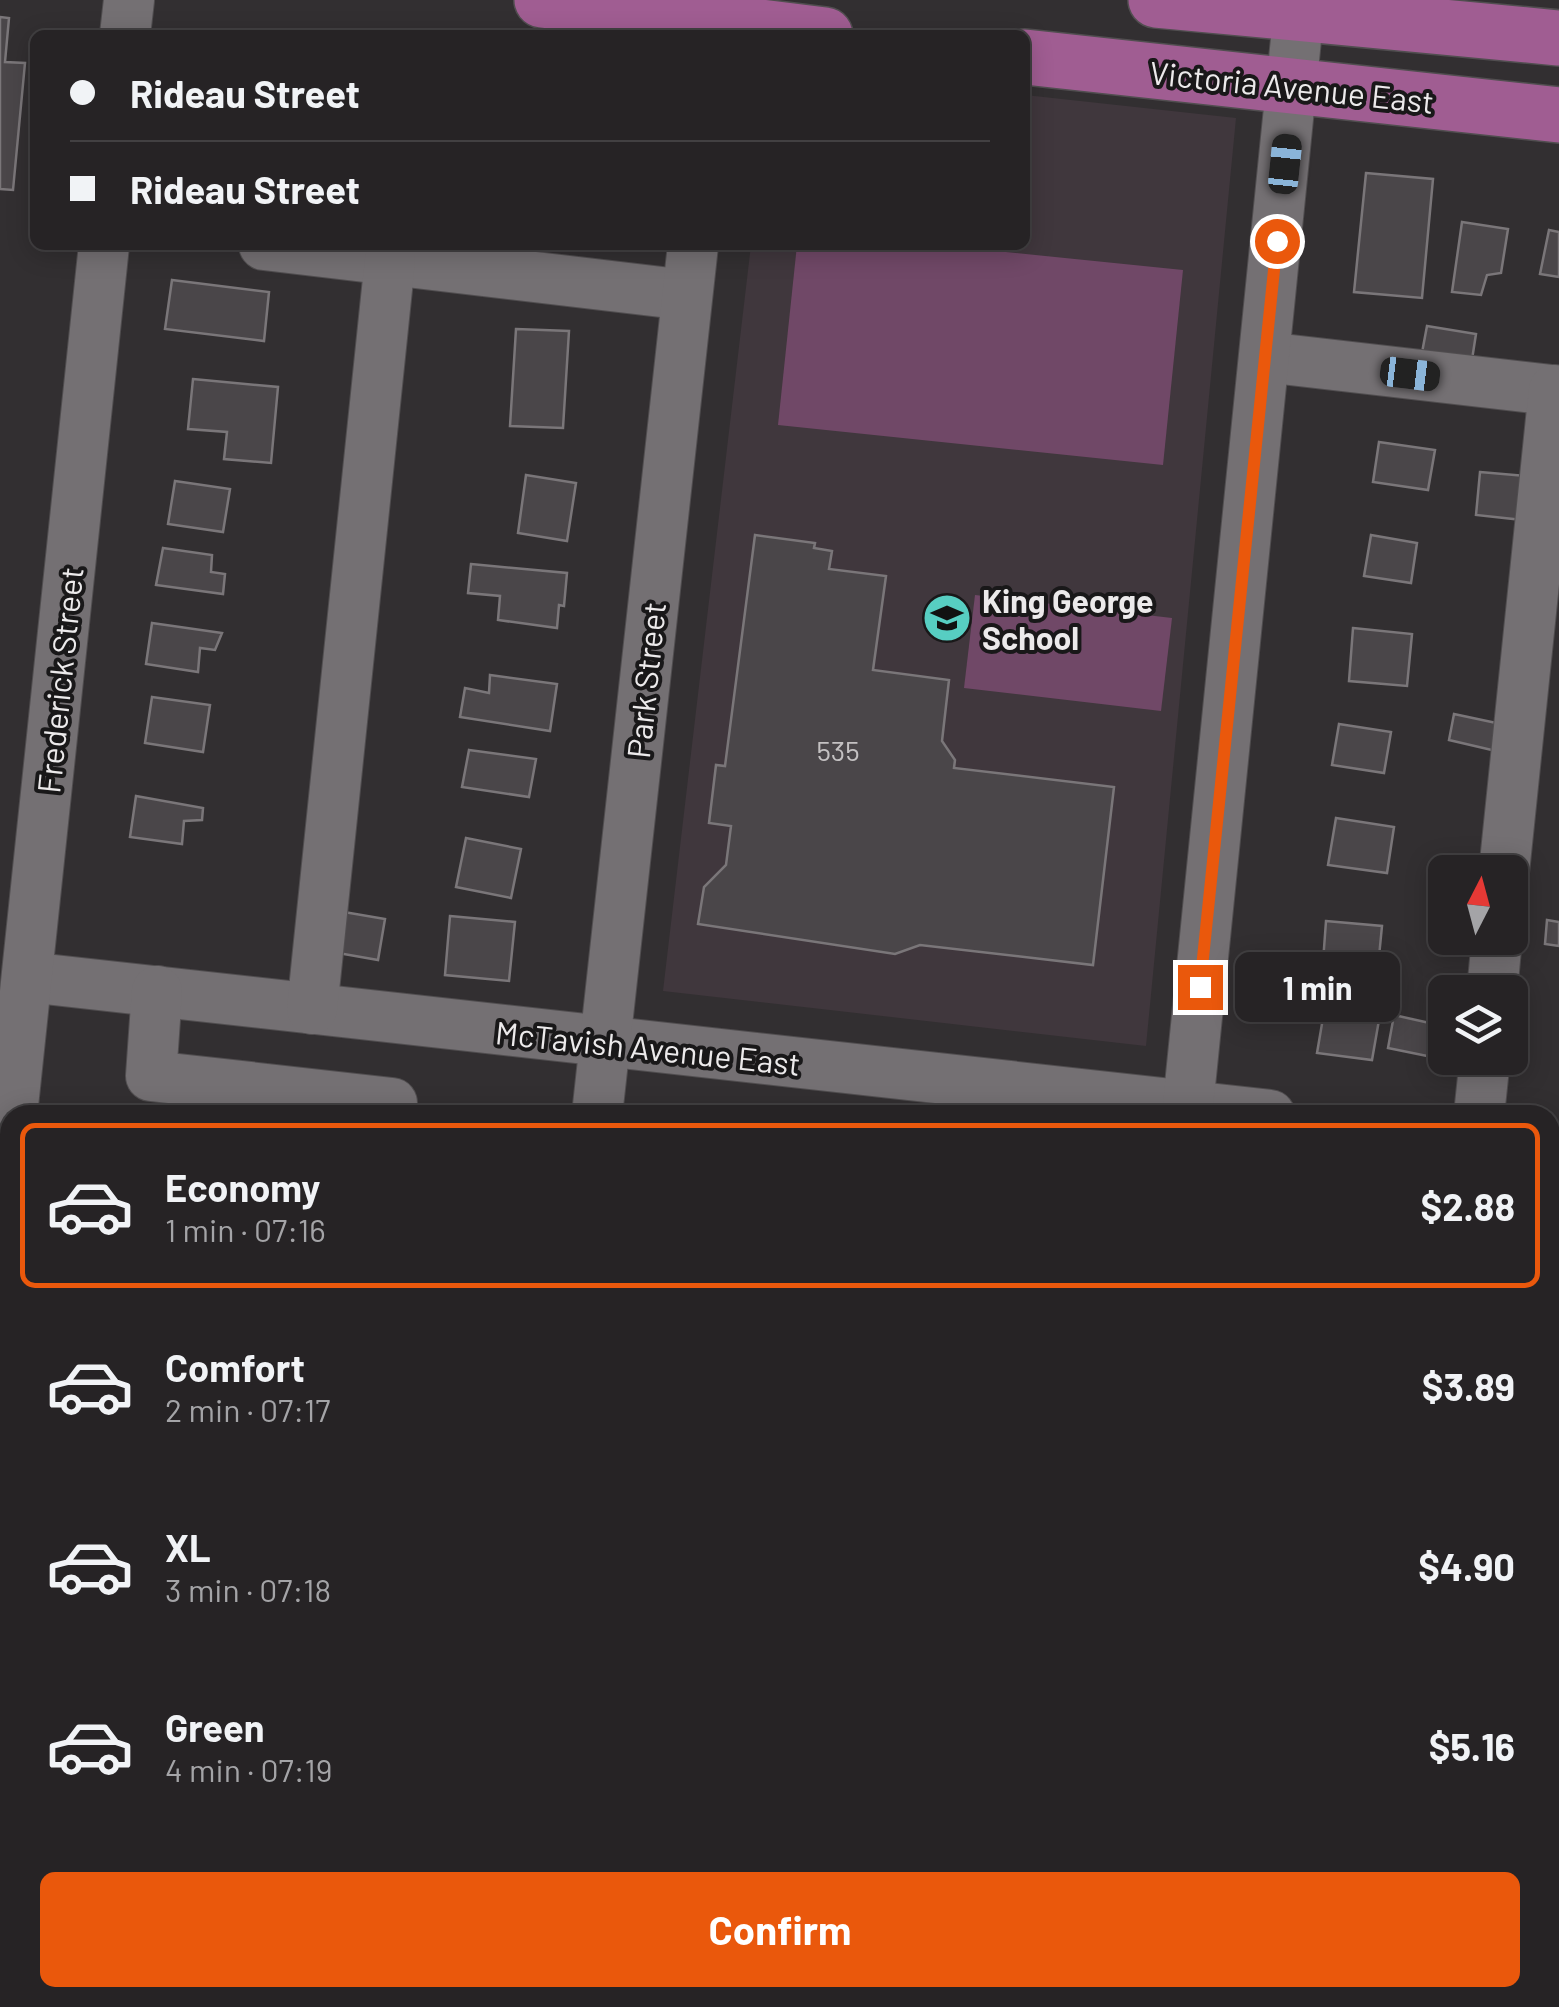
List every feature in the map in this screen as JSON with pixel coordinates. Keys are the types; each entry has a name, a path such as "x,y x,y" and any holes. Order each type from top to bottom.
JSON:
{"main road":[{"path":"542,0 792,30"},
{"path":"1156,0 1300,8 1559,38"},
{"name":"Victoria Avenue East","path":"1030,58 1559,116"}],"street":[{"path":"126,30 129,0"},
{"path":"1189,1105 1300,8"},
{"name":"Frederick Street","path":"13,1105 103,250"},
{"path":"306,250 687,295"},
{"name":"Park Street","path":"598,1105 692,250"},
{"path":"312,1010 390,260"},
{"path":"1266,357 1556,390 1506,855"},
{"name":"McTavish Avenue East","path":"27,977 604,1043 895,1095 1090,1105"},
{"path":"157,991 151,1076 392,1103"},
{"path":"1480,1105 1483,1075"}],"shaded area":[{"name":"King George School","path":"1030,96 1236,118 1146,1046 663,991 750,250 1030,250"},
{"path":"796,250 986,250 1183,270 1163,465 778,425"},
{"path":"975,595 1172,618 1161,711 964,688"}],"building":[{"path":"0,17 9,18 5,62 25,63 13,190 0,189"},
{"path":"1366,173 1433,179 1422,298 1354,292"},
{"path":"1462,222 1508,229 1501,273 1487,275 1481,295 1452,292"},
{"path":"1549,230 1559,232 1559,277 1540,274"},
{"path":"172,280 269,292 264,341 165,329"},
{"path":"1427,326 1476,334 1471,366 1421,358"},
{"path":"516,329 569,331 563,428 510,426"},
{"path":"193,379 278,387 271,463 224,459 227,432 188,429"},
{"path":"1379,442 1435,450 1428,490 1373,482"},
{"path":"1480,472 1527,476 1523,520 1476,515"},
{"path":"526,475 576,483 567,541 518,533"},
{"path":"175,481 230,489 223,532 168,524"},
{"path":"755,535 815,543 814,548 832,551 829,569 886,576 873,670 949,680 942,741 955,760 954,768 1114,787 1093,965 920,945 895,954 698,924 704,887 726,865 731,826 709,823 716,765 725,766"},
{"path":"1371,535 1417,543 1411,583 1364,576"},
{"path":"163,548 212,555 211,572 225,574 223,594 156,585"},
{"path":"471,564 567,573 557,628 498,620 500,596 468,593"},
{"path":"152,623 222,633 215,650 200,648 198,672 146,664"},
{"path":"1353,628 1412,634 1407,686 1349,681"},
{"path":"490,675 557,684 550,731 460,717 465,688 489,693"},
{"path":"152,697 210,705 203,752 145,743"},
{"path":"1454,714 1501,724 1496,751 1449,740"},
{"path":"1339,724 1391,732 1384,773 1332,765"},
{"path":"469,750 536,759 529,797 462,787"},
{"path":"136,796 203,808 202,820 184,821 182,844 130,837"},
{"path":"1336,818 1394,827 1387,873 1328,865"},
{"path":"466,838 521,849 511,898 456,887"},
{"path":"344,912 385,919 378,960 338,953"},
{"path":"450,916 515,922 509,981 445,975"},
{"path":"1547,920 1559,922 1559,946 1545,944"},
{"path":"1326,921 1382,926 1378,967 1323,962"},
{"path":"1324,1012 1379,1020 1372,1060 1317,1053"},
{"path":"1394,1015 1428,1023 1428,1056 1388,1048"},
{"path":"182,1086 226,1091 224,1105 179,1105"}],"place":[{"name":"King George School","path":"947,618"}],"route":[{"path":"1200,987 1277,241"}]}
